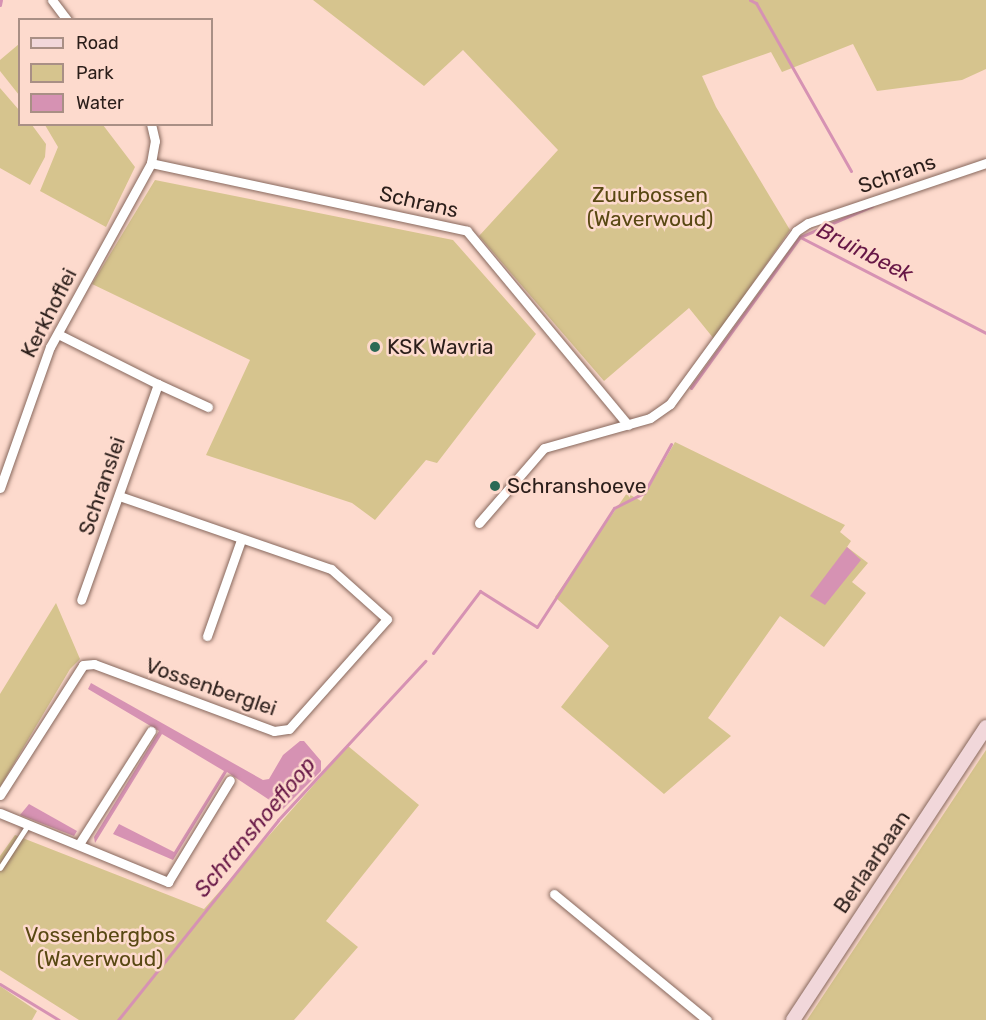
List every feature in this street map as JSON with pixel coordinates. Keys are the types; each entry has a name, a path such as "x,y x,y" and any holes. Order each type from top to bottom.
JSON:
{"street":[{"path":"52,0 66,18"},
{"path":"151,163 156,141 152,126"},
{"name":"Kerkhoflei","path":"0,488 34,395 36,379 151,163"},
{"name":"Schrans","path":"151,163 467,231 628,425"},
{"name":"Schrans","path":"479,523 544,448 628,425 661,412 683,390 796,231 808,223 986,163"},
{"path":"58,334 208,407"},
{"name":"Schranslei","path":"81,600 158,384"},
{"name":"Vossenberglei","path":"0,795 83,665 94,664 274,731 289,729 387,619 331,569 118,496"},
{"path":"207,636 241,540"},
{"name":"Berlaarbaan","path":"793,1020 986,727"},
{"path":"79,844 151,731"},
{"path":"0,813 168,882 230,780"},
{"path":"554,894 707,1020"}],"lane":[{"path":"0,868 29,824"}],"green space":[{"name":"Zuurbossen (Waverwoud)","path":"313,0 986,0 986,69 962,80 877,91 853,44 782,72 771,52 702,76 716,107 790,230 714,339 689,308 604,381 479,236 558,150 463,50 424,86"},
{"path":"18,45 18,94 0,71 0,60"},
{"path":"0,88 18,109 18,126 33,126 46,144 45,157 30,185 0,168"},
{"path":"46,126 104,126 135,167 106,227 40,191 58,147"},
{"name":"KSK Wavria","path":"155,180 453,240 536,334 437,463 426,460 375,520 352,503 206,455 250,360 92,284"},
{"path":"675,442 845,525 840,532 851,541 847,547 868,563 852,582 866,593 824,647 780,616 708,718 731,736 664,794 561,707 609,646 555,597 627,493 641,501"},
{"path":"56,603 80,659 70,669 0,787 0,694"},
{"name":"Vossenbergbos (Waverwoud)","path":"348,746 419,805 326,921 358,947 294,1020 79,1020 0,970 0,856 15,835 204,909"},
{"path":"986,750 986,1020 807,1020"},
{"name":"Vossenbergbos (Waverwoud)","path":"0,986 37,1011 32,1020 0,1020"}],"water":[{"path":"847,547 861,560 825,605 810,596"},
{"path":"91,683 263,780 269,779 283,755 300,741 304,741 321,761 321,771 283,809 227,772 173,860 113,834 119,824 174,852 224,771 162,734 95,843 94,837 159,731 88,689"},
{"path":"29,804 77,831 74,836 20,815"}],"waterway":[{"path":"0,5 1,0"},
{"name":"Bruinbeek","path":"750,0 756,3 851,171"},
{"name":"Bruinbeek","path":"872,206 800,237 986,333"},
{"name":"Schranshoefloop","path":"691,388 800,237"},
{"name":"Schranshoefloop","path":"433,653 480,591 537,627 614,508 644,493 671,444"},
{"name":"Schranshoefloop","path":"118,1020 278,820 425,661"},
{"name":"Schranshoefloop","path":"0,984 59,1020"}],"place":[{"name":"KSK Wavria","path":"375,347"},
{"name":"Schranshoeve","path":"495,486"}]}
